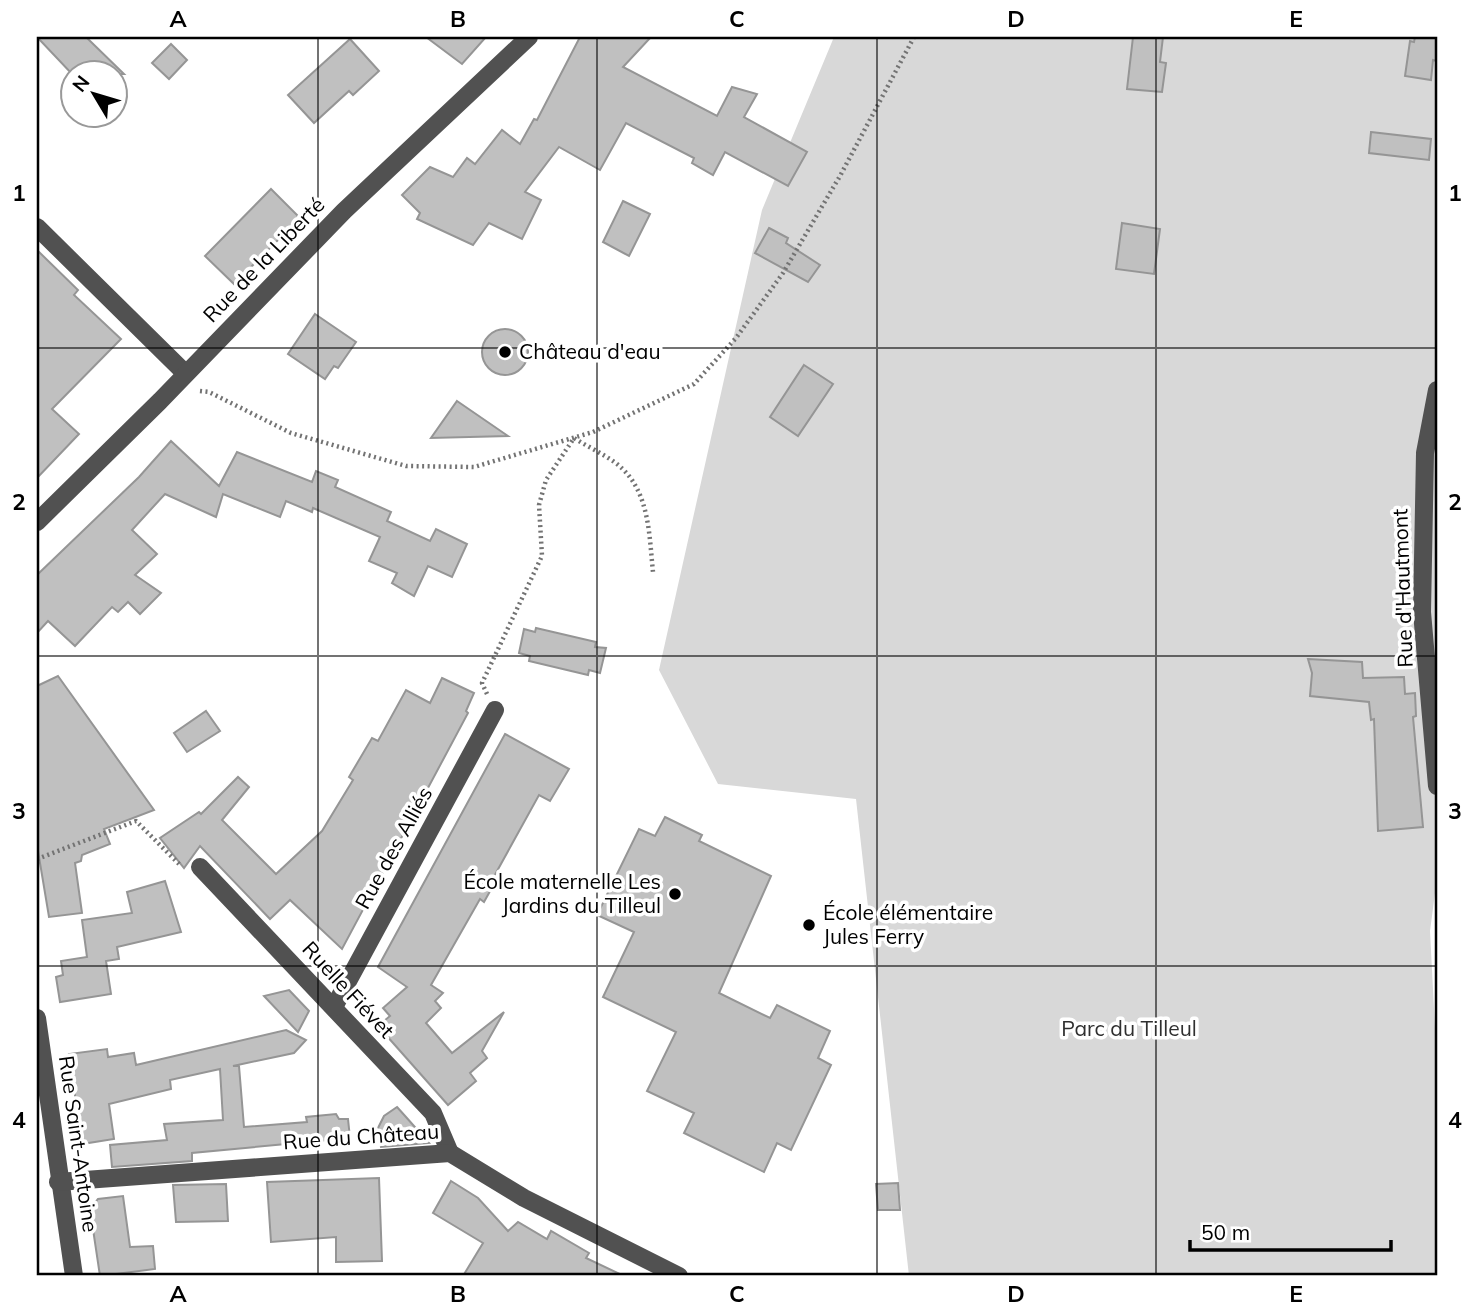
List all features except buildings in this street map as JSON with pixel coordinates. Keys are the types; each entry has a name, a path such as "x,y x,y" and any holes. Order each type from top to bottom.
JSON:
{"street":[{"name":"Rue de la Liberté","path":"37,522 189,382 344,211 529,37"},
{"path":"37,227 189,382"},
{"name":"Rue d'Hautmont","path":"1437,390 1425,453 1422,612 1437,786"},
{"name":"Rue des Alliés","path":"334,1007 495,710"},
{"name":"Ruelle Fiévet","path":"200,867 433,1113 450,1153"},
{"name":"Rue Saint-Antoine","path":"37,1018 48,1084 58,1182 74,1276"},
{"name":"Rue du Château","path":"58,1182 450,1153 524,1198 679,1276"}],"path":[{"path":"189,382 291,433 406,466 474,467 574,438 694,384 736,338 802,241 914,37"},
{"path":"574,438 619,465 639,491 648,518 653,572"},
{"path":"495,710 482,683 542,556 539,505 546,480 574,438"},
{"path":"37,859 136,821 186,871 200,867"}],"green space":[{"name":"Parc du Tilleul","path":"834,37 1437,37 1437,878 1430,931 1437,1067 1437,1276 909,1276 856,799 718,784 659,670 762,210"}],"place":[{"name":"Château d'eau","path":"505,352"},
{"name":"École maternelle Les Jardins du Tilleul","path":"675,894"},
{"name":"École élémentaire Jules Ferry","path":"809,925"}]}
